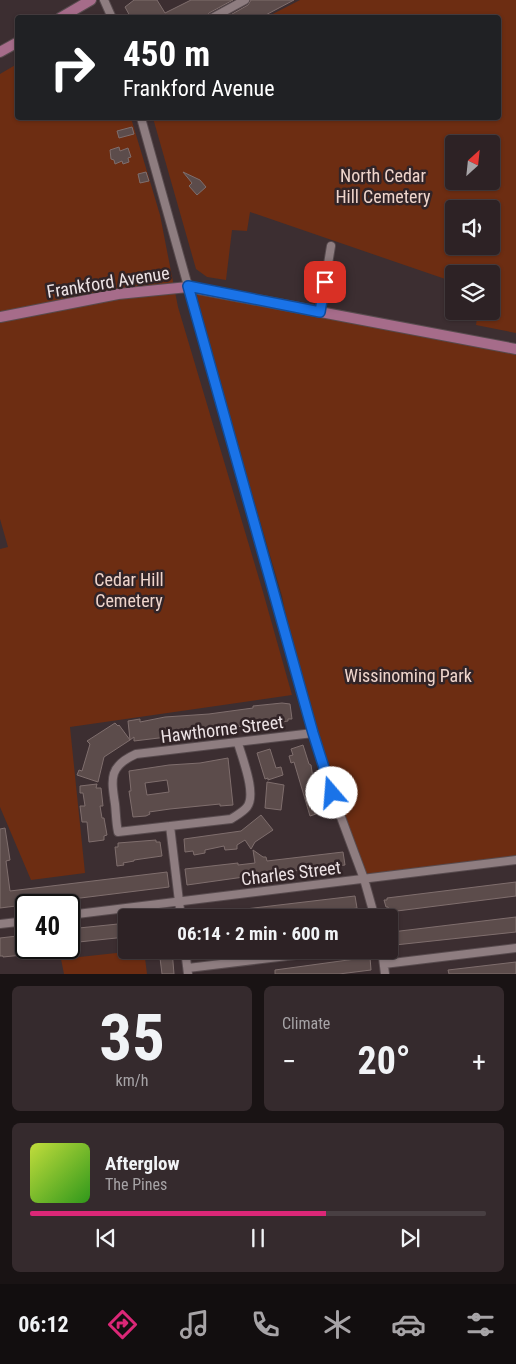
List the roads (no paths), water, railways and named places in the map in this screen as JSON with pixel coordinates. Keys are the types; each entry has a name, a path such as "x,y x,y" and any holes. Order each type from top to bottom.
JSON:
{"main road":[{"path":"65,15 91,0"},
{"path":"0,52 15,44"},
{"name":"Frankford Avenue","path":"0,317 118,294 188,286 516,349"}],"street":[{"path":"104,0 111,15"},
{"path":"218,15 245,0"},
{"path":"142,120 313,733 332,793 364,879 372,909"},
{"path":"320,312 331,246"},
{"name":"Hawthorne Street","path":"170,826 118,832 112,781 114,772 119,764 134,755 313,733"},
{"path":"180,909 170,826 231,819 245,810 251,799 251,793 238,742"},
{"name":"Charles Street","path":"80,914 516,860"},
{"path":"0,924 15,922"},
{"path":"384,964 516,948"},
{"path":"188,971 274,959"},
{"path":"383,959 385,974"}],"park label":[{"name":"North Cedar Hill Cemetery","path":"383,185"},
{"name":"Cedar Hill Cemetery","path":"129,589"},
{"name":"Wissinoming Park","path":"408,675"}]}
